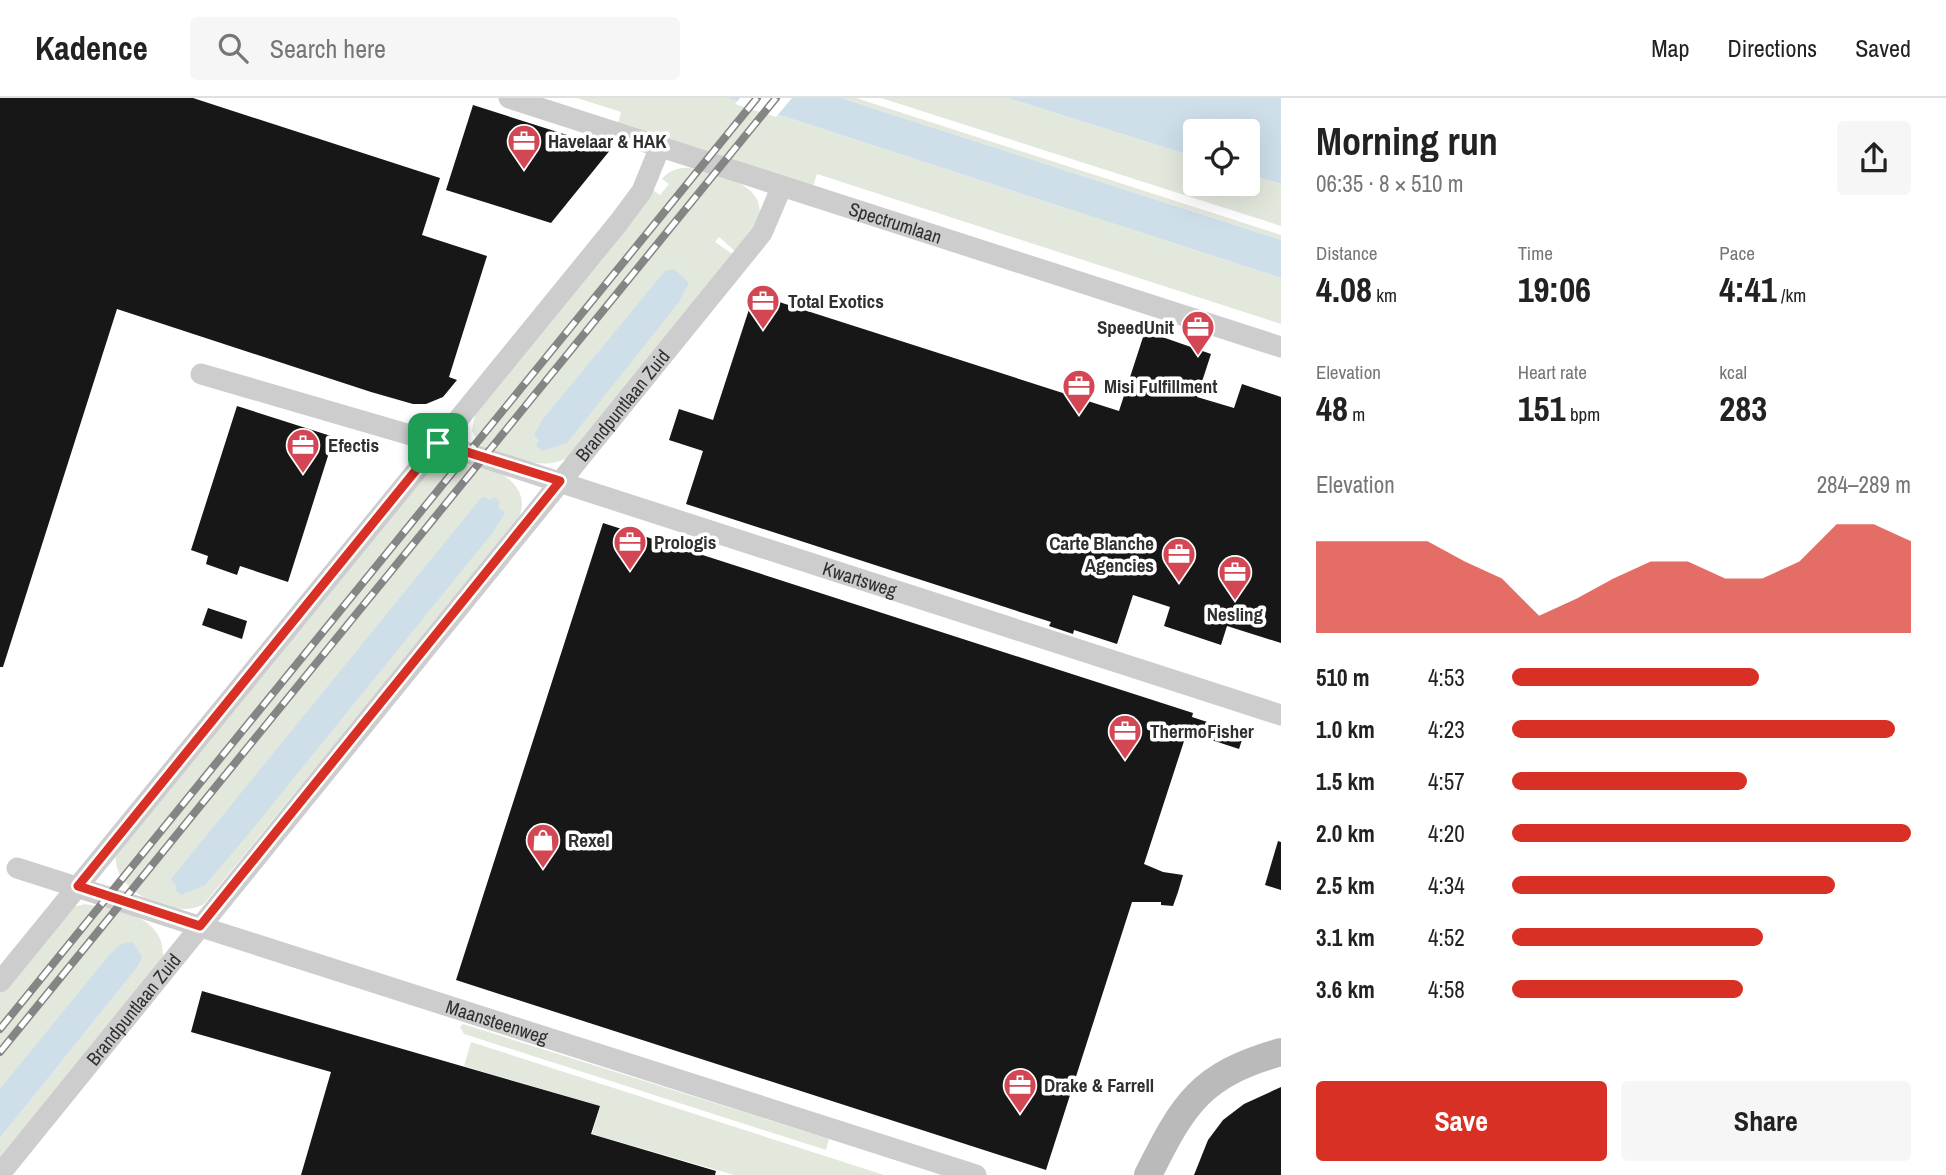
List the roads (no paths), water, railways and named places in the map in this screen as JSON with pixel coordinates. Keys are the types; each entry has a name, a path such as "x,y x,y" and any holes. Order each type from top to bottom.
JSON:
{"street":[{"name":"Spectrumlaan","path":"509,98 1281,347"},
{"path":"0,982 634,202 648,180 660,146"},
{"name":"Brandpuntlaan Zuid","path":"0,1174 762,233 782,186"},
{"name":"Kwartsweg","path":"201,374 560,481 1281,715"},
{"name":"Maansteenweg","path":"17,867 976,1175"},
{"path":"1147,1175 1188,1103 1207,1084 1228,1070 1281,1052"},
{"path":"1161,1175 1170,1131"}],"railway":[{"path":"0,1029 757,98"},
{"path":"0,1052 776,98"}],"place":[{"name":"Havelaar & HAK","path":"524,171"},
{"name":"Total Exotics","path":"763,331"},
{"name":"SpeedUnit","path":"1198,357"},
{"name":"Misi Fulfillment","path":"1079,416"},
{"name":"Efectis","path":"303,475"},
{"name":"Prologis","path":"630,572"},
{"name":"Carte Blanche Agencies","path":"1179,584"},
{"name":"Nesling","path":"1235,602"},
{"name":"ThermoFisher","path":"1125,761"},
{"name":"Rexel","path":"543,870"},
{"name":"Drake & Farrell","path":"1020,1115"}]}
